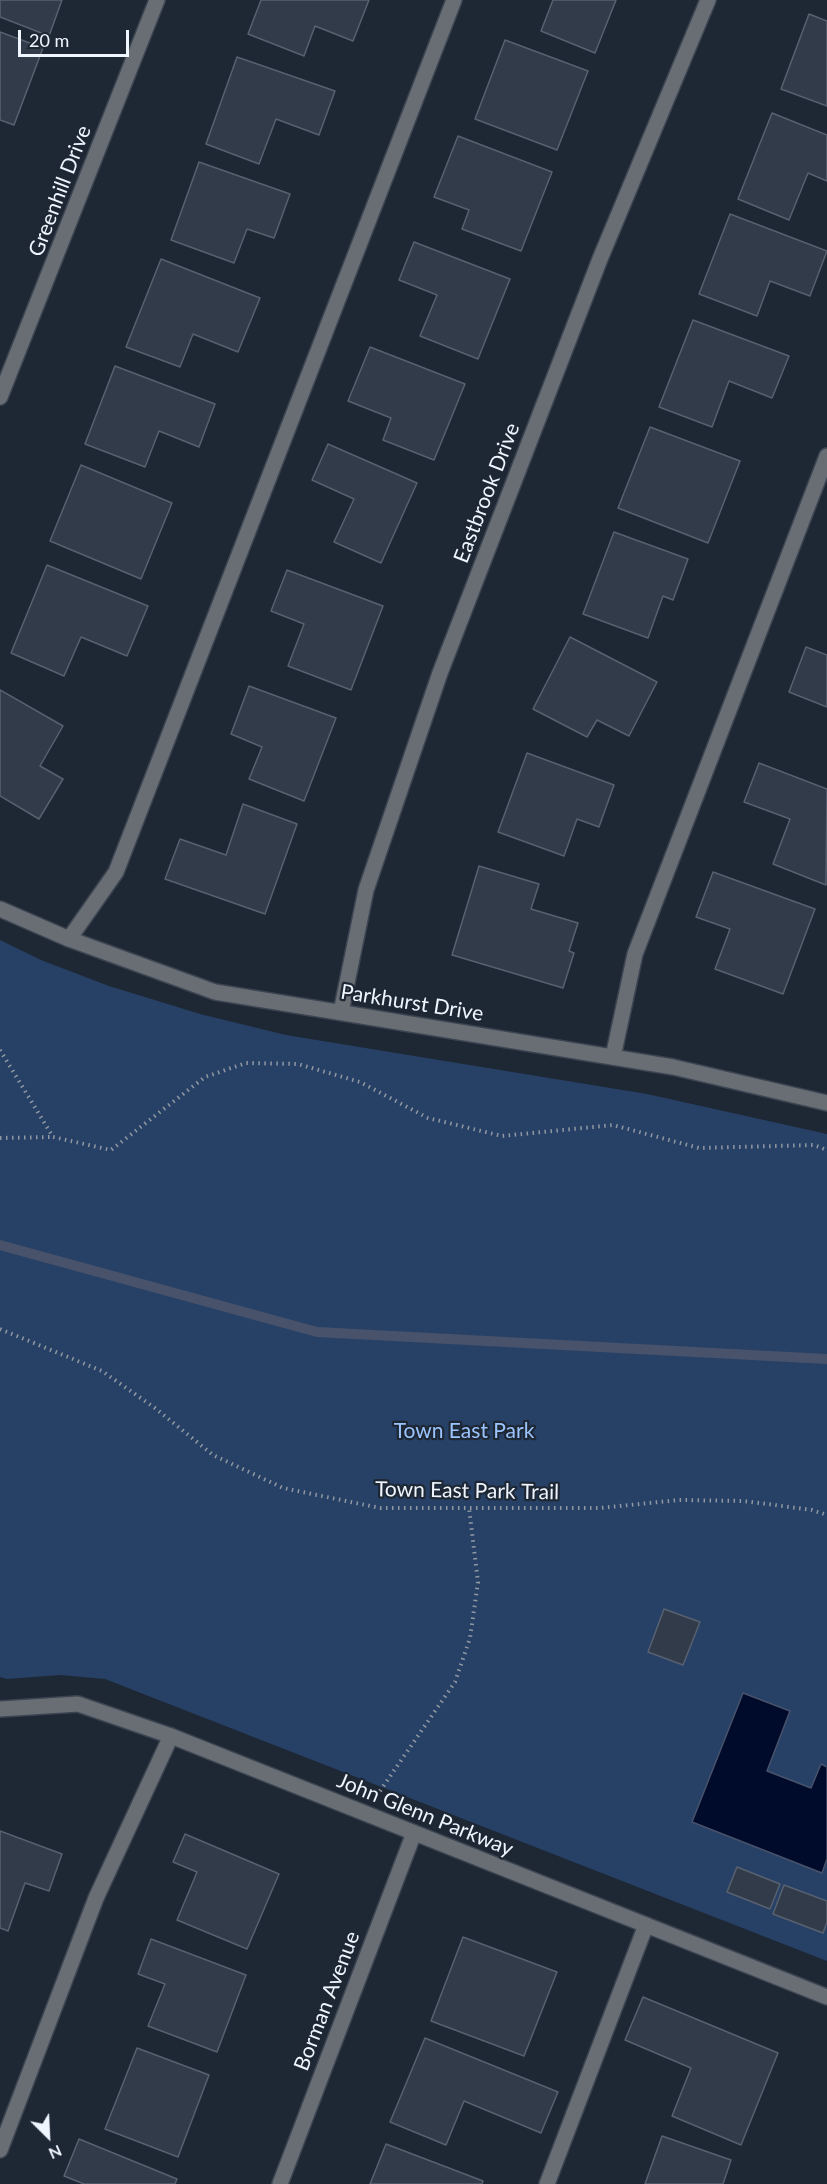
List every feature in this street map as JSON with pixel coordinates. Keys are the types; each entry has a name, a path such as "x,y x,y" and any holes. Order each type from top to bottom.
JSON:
{"street":[{"name":"Greenhill Drive","path":"0,397 157,0"},
{"path":"69,939 116,872 454,0"},
{"name":"Eastbrook Drive","path":"341,1012 366,890 440,673 600,259 708,0"},
{"path":"613,1057 635,954 827,456"},
{"name":"Parkhurst Drive","path":"0,909 69,939 215,992 673,1067 827,1103"},
{"name":"John Glenn Parkway","path":"0,1709 78,1704 171,1736 827,1997"},
{"path":"0,2150 96,1898 171,1736"},
{"name":"Borman Avenue","path":"280,2184 414,1833"},
{"path":"548,2184 646,1925"}],"path":[{"path":"0,1050 53,1137"},
{"path":"0,1138 53,1137 111,1150 205,1077 246,1063 298,1064 360,1082 429,1118 502,1136 613,1125 699,1148 814,1145 827,1150"},
{"name":"Town East Park Trail","path":"0,1330 102,1371 155,1408 213,1455 283,1488 380,1508 600,1508 679,1500 744,1501 812,1510 827,1515"},
{"path":"364,1814 455,1682 463,1660 470,1638 478,1582 469,1508"}],"green space":[{"name":"Town East Park","path":"0,940 41,960 109,986 200,1014 286,1035 647,1094 827,1134 827,1961 105,1679 60,1675 7,1679 0,1677"}],"shaded area":[{"path":"743,1693 790,1711 767,1771 811,1788 821,1764 827,1767 827,1859 822,1873 692,1822"}],"building":[{"path":"0,0 62,0 49,36 0,17"},
{"path":"261,0 369,0 353,41 315,26 304,56 248,34"},
{"path":"553,0 616,0 595,53 541,31"},
{"path":"809,14 827,21 827,106 781,89"},
{"path":"0,32 43,48 14,125 0,120"},
{"path":"505,40 588,71 557,150 475,119"},
{"path":"237,57 335,91 319,135 276,119 259,164 206,144"},
{"path":"772,113 827,135 827,181 808,173 789,220 738,199"},
{"path":"458,136 552,172 521,251 462,229 469,210 434,197"},
{"path":"199,162 290,194 274,238 247,229 234,263 171,240"},
{"path":"730,214 827,251 810,296 770,281 757,316 699,294"},
{"path":"414,242 510,279 478,359 420,336 437,295 399,280"},
{"path":"161,259 260,298 238,352 193,334 180,367 126,347"},
{"path":"693,320 789,356 772,398 729,381 712,427 659,407"},
{"path":"370,347 465,384 434,460 383,440 391,418 348,401"},
{"path":"115,366 215,404 199,447 159,431 145,467 85,444"},
{"path":"650,427 740,461 708,543 618,508"},
{"path":"328,444 417,483 381,563 334,542 354,499 312,480"},
{"path":"81,465 172,503 141,579 50,541"},
{"path":"614,532 688,559 673,600 663,596 648,638 583,614"},
{"path":"47,565 148,606 127,656 81,637 64,676 11,653"},
{"path":"287,570 383,606 351,690 288,666 304,624 271,611"},
{"path":"570,637 657,682 629,736 597,720 587,737 533,709"},
{"path":"806,647 827,655 827,707 789,692"},
{"path":"249,686 336,718 304,801 249,779 262,747 231,734"},
{"path":"0,690 63,726 40,766 63,779 39,819 0,796"},
{"path":"527,753 614,785 599,827 577,819 564,856 498,832"},
{"path":"759,763 827,789 826,885 773,864 790,819 744,802"},
{"path":"243,804 297,824 265,914 165,879 180,839 226,855"},
{"path":"479,866 539,884 531,909 578,923 569,951 574,953 563,988 452,955"},
{"path":"713,872 815,909 783,994 715,969 730,929 696,917"},
{"path":"664,1609 700,1622 683,1665 648,1652"},
{"path":"0,1831 62,1854 49,1891 25,1883 8,1931 0,1928"},
{"path":"185,1834 279,1874 247,1949 177,1920 197,1872 173,1862"},
{"path":"737,1867 780,1884 770,1909 727,1892"},
{"path":"784,1885 827,1901 827,1922 823,1933 773,1914"},
{"path":"463,1937 557,1972 524,2056 431,2021"},
{"path":"151,1939 246,1975 217,2052 148,2026 165,1984 138,1974"},
{"path":"643,1997 778,2053 741,2145 672,2116 691,2068 625,2040"},
{"path":"425,2038 558,2092 541,2133 464,2101 446,2145 390,2122"},
{"path":"137,2048 209,2075 178,2157 105,2129"},
{"path":"662,2136 731,2160 723,2184 645,2184"},
{"path":"79,2139 177,2179 175,2184 84,2184 64,2176"},
{"path":"386,2144 483,2181 482,2184 370,2184"}],"waterway":[{"path":"0,1245 317,1332 827,1359"}]}
